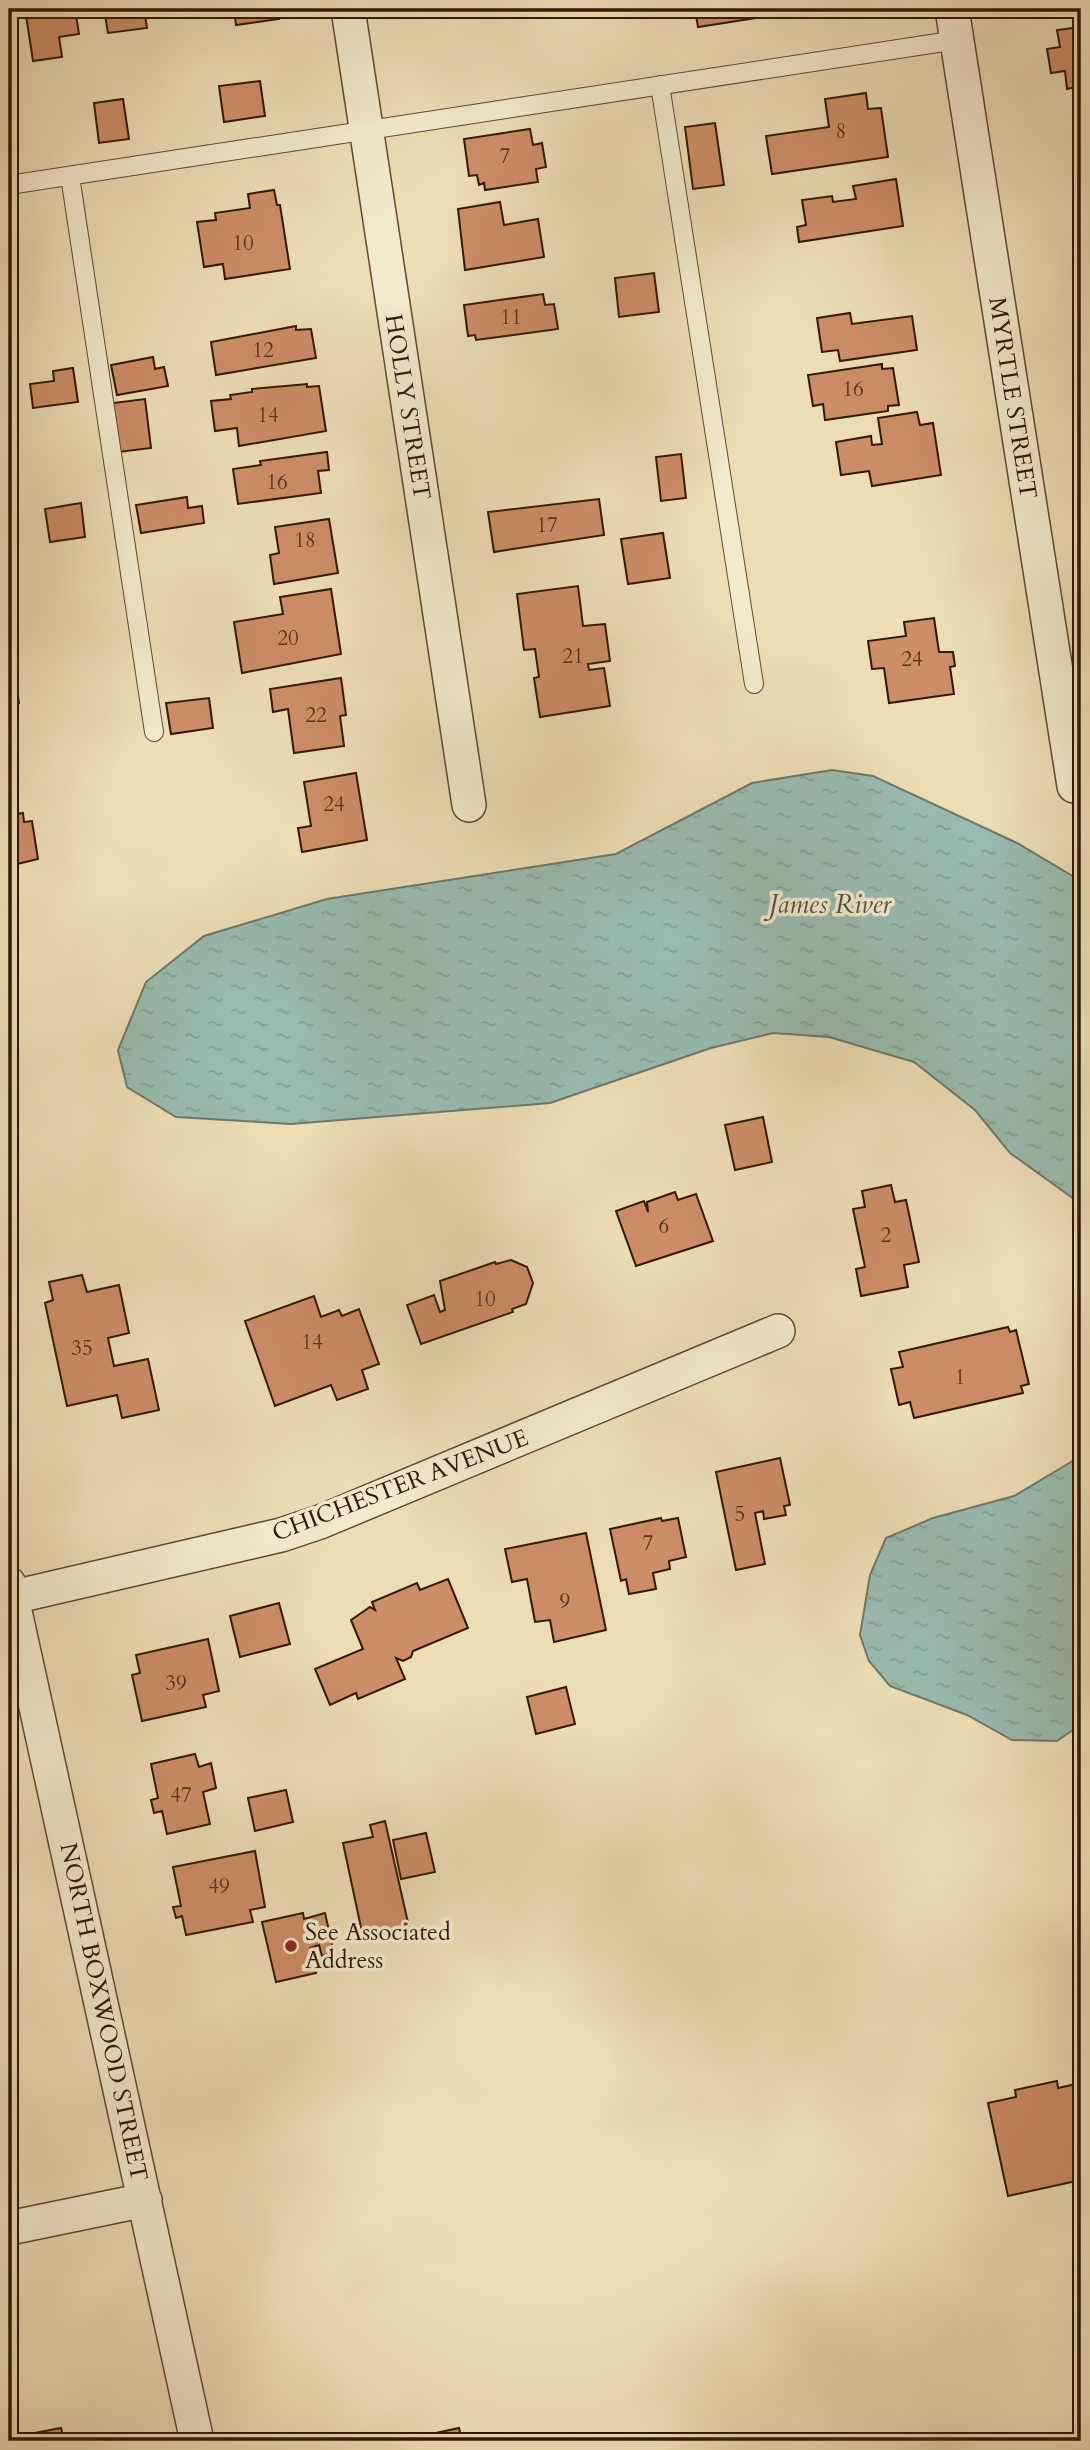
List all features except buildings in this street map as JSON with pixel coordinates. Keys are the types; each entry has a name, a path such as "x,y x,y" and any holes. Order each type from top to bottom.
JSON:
{"street":[{"name":"HOLLY STREET","path":"348,9 469,805"},
{"name":"MYRTLE STREET","path":"955,24 1074,786"},
{"name":"CHICHESTER AVENUE","path":"10,1593 255,1541 320,1522 778,1331"},
{"name":"NORTH BOXWOOD STREET","path":"10,1593 197,2441"},
{"path":"9,2228 145,2200"}],"lane":[{"path":"9,185 660,85 955,24"},
{"path":"660,85 754,684"},
{"path":"69,176 154,732"}],"water":[{"name":"James River","path":"832,770 873,776 1017,843 1081,881 1081,1204 1010,1153 975,1110 914,1062 829,1037 773,1033 711,1048 550,1103 291,1124 176,1117 127,1087 118,1050 146,982 204,936 327,899 616,854 752,783"},
{"path":"1081,1456 1081,1720 1077,1727 1057,1741 1012,1740 967,1715 890,1686 869,1661 860,1635 870,1575 886,1538 933,1518 1014,1496"}],"place":[{"name":"See Associated Address","path":"291,1946"}]}
